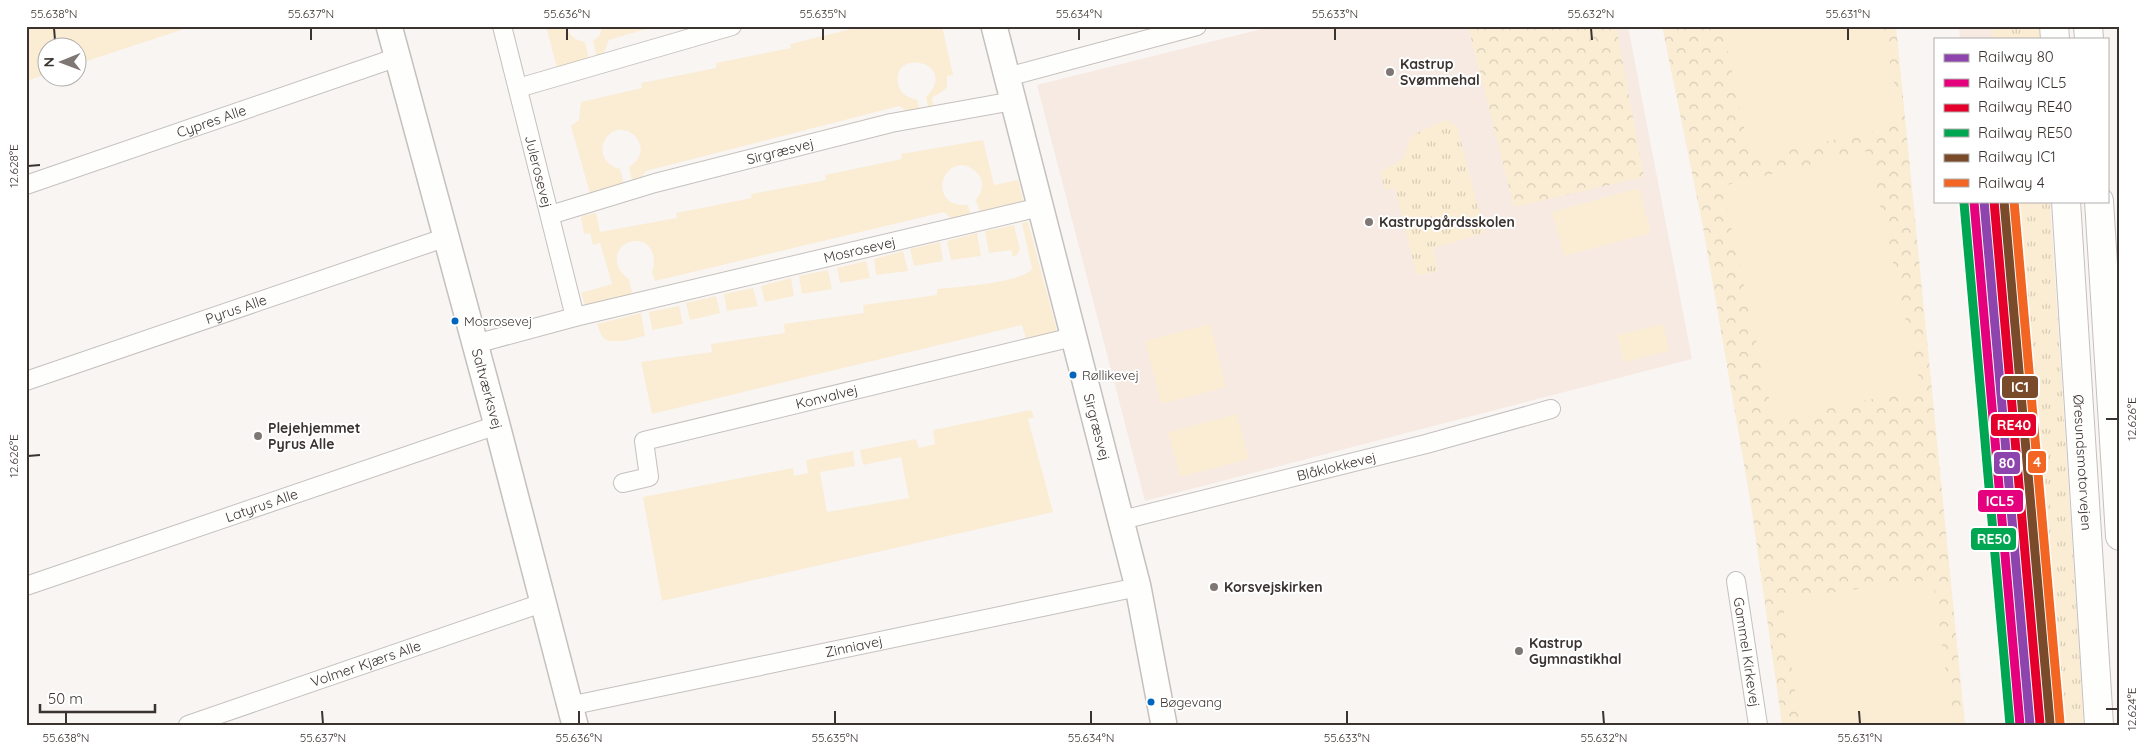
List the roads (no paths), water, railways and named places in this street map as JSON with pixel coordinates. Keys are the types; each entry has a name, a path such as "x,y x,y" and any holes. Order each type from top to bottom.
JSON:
{"highway":[{"name":"Øresundsmotorvejen","path":"2066,202 2099,725"},
{"path":"2099,202 2120,536"}],"street":[{"name":"Saltværksvej","path":"389,26 447,237 572,715"},
{"name":"Julerosevej","path":"502,26 575,317"},
{"path":"518,88 732,26"},
{"name":"Sirgræsvej","path":"994,26 1073,337 1122,520 1138,587 1164,725"},
{"path":"1007,77 1197,26"},
{"name":"Cypres Alle","path":"26,185 398,57"},
{"name":"Sirgræsvej","path":"550,215 655,183 891,123 1013,101"},
{"name":"Mosrosevej","path":"475,344 575,317 1040,207"},
{"name":"Pyrus Alle","path":"26,380 447,237"},
{"name":"Konvalvej","path":"623,483 649,477 644,441 1073,337"},
{"name":"Blåklokkevej","path":"1122,520 1426,444 1551,409"},
{"name":"Latyrus Alle","path":"26,586 496,425"},
{"name":"Gammel Kirkevej","path":"1736,581 1758,725"},
{"name":"Zinniavej","path":"572,715 1138,587"},
{"name":"Volmer Kjærs Alle","path":"188,725 542,603"}],"rail line":[{"name":"ICL5","path":"1974,202 2020,725"},
{"name":"80","path":"1984,202 2030,725"},
{"name":"RE40","path":"1994,202 2040,724"},
{"name":"IC1","path":"2004,202 2050,723"},
{"name":"4","path":"2014,202 2060,723"},
{"name":"RE50","path":"1964,203 2010,725"}],"place":[{"name":"Kastrup Svømmehal","path":"1390,72"},
{"name":"Kastrupgårdsskolen","path":"1369,222"},
{"name":"Mosrosevej","path":"455,321"},
{"name":"Røllikevej","path":"1073,375"},
{"name":"Plejehjemmet Pyrus Alle","path":"258,436"},
{"name":"Korsvejskirken","path":"1214,587"},
{"name":"Kastrup Gymnastikhal","path":"1519,651"},
{"name":"Bøgevang","path":"1151,702"}]}
